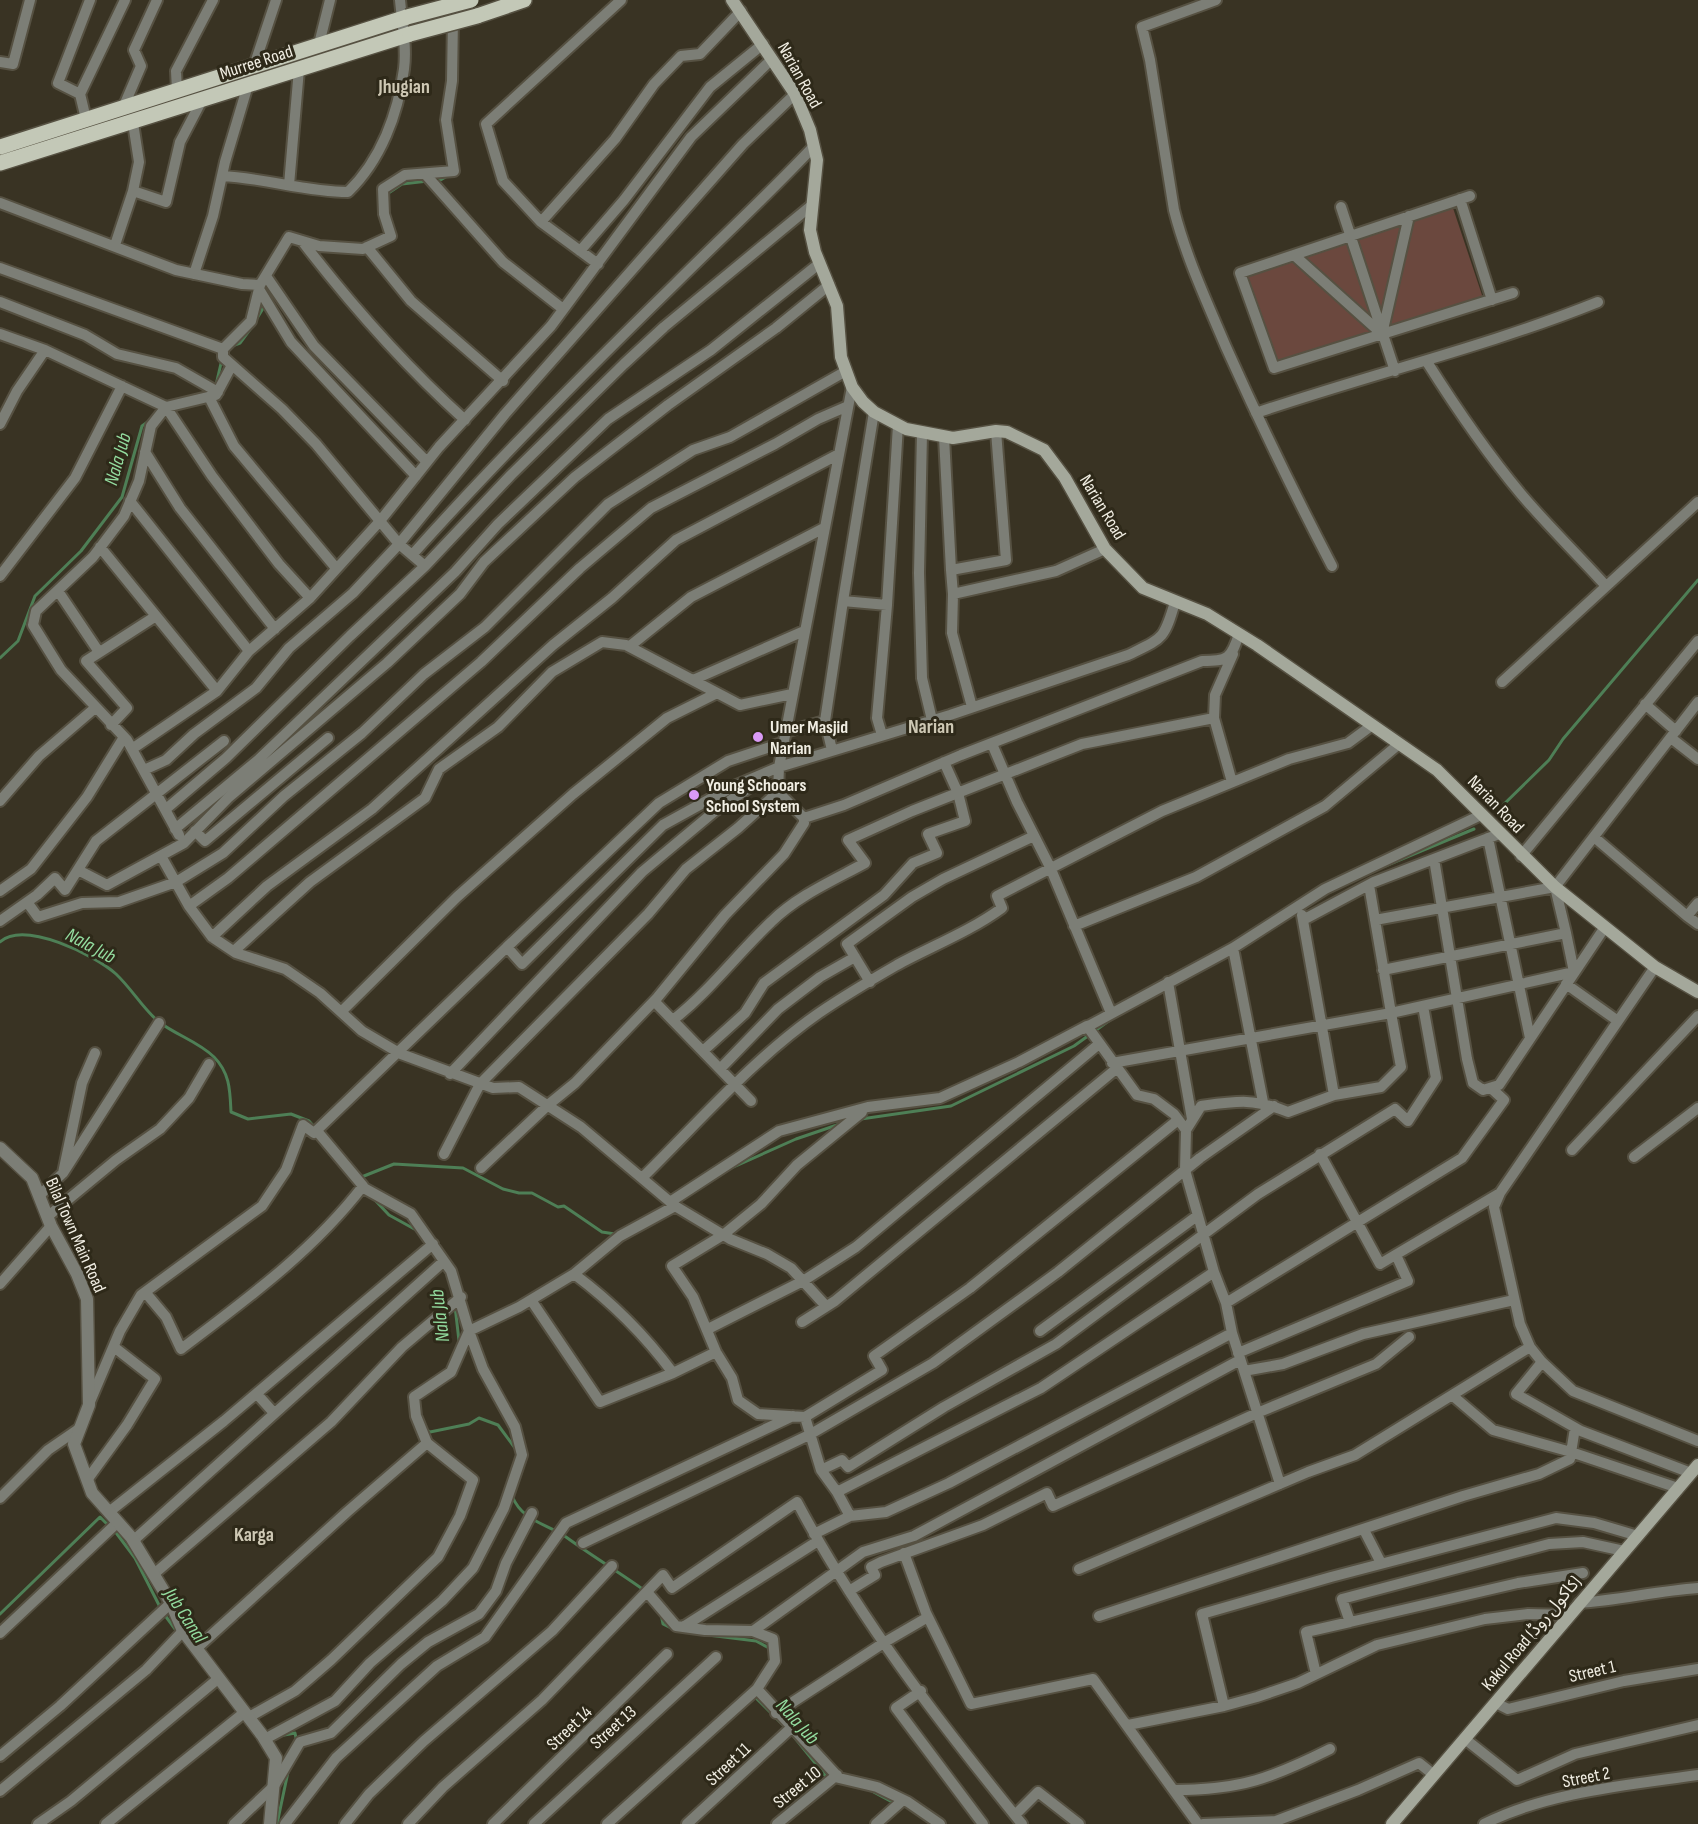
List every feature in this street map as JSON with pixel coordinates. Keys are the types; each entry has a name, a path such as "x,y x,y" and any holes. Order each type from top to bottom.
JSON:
{"main road":[{"name":"Murree Road","path":"0,147 319,44 471,0"},
{"name":"Murree Road","path":"0,163 524,0"},
{"name":"Narian Road","path":"732,0 795,94 814,146 817,160 810,230 837,306 836,322 846,371 852,387 874,412 898,425 922,433 944,437 996,431 1032,441 1051,457 1105,549 1143,588 1175,603 1207,614 1437,770 1481,815 1494,836 1655,967 1698,992"},
{"path":"94,117 106,131"},
{"name":"Kakul Road (کاکول روڈ)","path":"1394,1822 1695,1469"}],"street":[{"path":"0,62 13,64 30,0"},
{"path":"90,0 58,83 80,94 94,117"},
{"path":"80,94 125,0"},
{"path":"123,108 141,66 134,50 157,0"},
{"path":"177,90 176,71 213,0"},
{"path":"254,66 276,0"},
{"path":"319,44 330,0"},
{"path":"222,177 247,177 323,192 348,192 365,175 393,118 404,68 400,0"},
{"path":"425,566 399,544 296,423 223,357 223,349 251,321 261,284 289,237 319,246 367,247 391,236 384,214 383,189 405,174 426,175 454,171 446,120 452,81 453,0"},
{"path":"598,264 541,222 503,181 486,124 621,0"},
{"path":"1216,0 1142,27 1150,60 1180,234 1202,292 1265,437 1332,566"},
{"path":"541,222 615,139 661,77 681,56 700,54 741,11"},
{"path":"580,251 624,200 710,87 763,44"},
{"path":"132,750 217,691 249,651 310,598 380,521 427,462 503,381 563,309 691,137 772,59"},
{"path":"289,184 299,69"},
{"path":"194,274 213,216 248,85"},
{"path":"144,770 166,760 256,687 289,648 353,593 399,544 505,414 742,144 795,94"},
{"path":"133,191 166,202 180,142 202,100"},
{"path":"115,245 133,191 139,162 133,123"},
{"path":"412,555 521,437 676,282 759,204 814,146"},
{"path":"426,175 502,262 563,309"},
{"path":"1492,300 1465,197 1240,273 1274,368 1492,300 1513,293"},
{"path":"0,203 176,270 242,284 261,284 314,346 427,462"},
{"path":"166,809 226,758 425,566 511,475 624,364 812,205"},
{"path":"1341,207 1395,371"},
{"path":"1382,334 1409,216"},
{"path":"301,241 362,318 416,376 465,420"},
{"path":"367,247 411,302 503,381"},
{"path":"1294,255 1382,334"},
{"path":"175,829 258,760 455,572 498,524 608,418 711,350 820,263"},
{"path":"0,268 223,349"},
{"path":"261,284 291,342 416,476"},
{"path":"78,870 107,885 184,843 228,798 387,663 460,594 484,562 575,477 668,405 776,328 829,285"},
{"path":"0,302 85,335 117,354 176,368 214,394 234,446 336,568"},
{"path":"1256,413 1427,362 1545,323 1598,302"},
{"path":"0,334 45,350 166,407 212,477 279,564 310,598"},
{"path":"0,424 17,391 45,350"},
{"path":"1427,362 1457,410 1490,455 1523,496 1606,586"},
{"path":"184,843 124,737 61,670 33,625 36,611 100,547 124,516 139,481 151,426 166,407 214,394 232,365"},
{"path":"27,902 38,917 82,903 119,902 176,882 223,853 284,796 362,734 424,674 485,627 608,504 693,450 730,437 846,371"},
{"path":"0,576 75,478 122,386"},
{"path":"444,1154 480,1084 648,914 686,869 738,828 778,792 783,737 852,387"},
{"path":"189,906 228,878 481,662 580,568 651,508 775,444 818,419 848,406"},
{"path":"832,750 825,721 874,412"},
{"path":"882,735 878,718 898,425"},
{"path":"951,570 1006,560 996,431"},
{"path":"922,433 919,573 922,678 933,720"},
{"path":"944,437 952,633 972,707"},
{"path":"145,452 180,508 275,629"},
{"path":"212,937 267,886 372,809 404,777 553,645 612,598 676,540 839,454"},
{"path":"130,501 249,651"},
{"path":"1502,682 1698,502"},
{"path":"630,646 691,597 824,528"},
{"path":"100,547 217,691"},
{"path":"952,594 1056,571 1105,549"},
{"path":"58,591 99,652"},
{"path":"843,601 887,605"},
{"path":"507,947 522,964 663,825 732,787 779,767 933,720 1128,655 1155,642 1167,631 1175,603"},
{"path":"111,725 127,708 86,661 156,616"},
{"path":"693,680 804,631"},
{"path":"1232,782 1214,718 1215,695 1239,634"},
{"path":"1521,856 1698,641"},
{"path":"234,951 310,882 425,798 439,769 498,727 552,672 602,642 630,646 740,705 792,694"},
{"path":"804,818 844,805 944,762 1202,661 1221,661 1233,654"},
{"path":"341,1012 457,897 573,794 667,718 717,693"},
{"path":"1375,920 1555,887 1698,702"},
{"path":"1645,704 1698,759"},
{"path":"0,801 39,756 95,708"},
{"path":"673,1020 698,1001 772,920 812,892 865,863 848,840 1082,744 1214,718"},
{"path":"89,1405 120,1331 145,1292 262,1206 286,1170 303,1125 314,1133 317,1131 659,803 728,762 825,721"},
{"path":"642,1178 736,1085 819,1013 897,965 985,921 1002,908 997,896 1162,811 1289,759 1348,743 1371,726"},
{"path":"0,891 31,869 87,797 124,737"},
{"path":"195,831 205,841 328,738"},
{"path":"0,921 56,878 65,890 96,841 157,792 188,772 224,741"},
{"path":"992,744 1050,867 1111,1013"},
{"path":"1074,926 1196,877 1325,806 1399,744"},
{"path":"703,1051 745,1013 764,983 884,895 913,863 937,853 928,834 965,820 958,793 944,762"},
{"path":"450,1074 642,872 715,811 779,767"},
{"path":"778,792 804,818"},
{"path":"1083,1029 1233,948 1325,889 1481,815"},
{"path":"481,1168 575,1083 654,1001 725,915 784,854 802,828 804,818"},
{"path":"870,982 847,944 912,897 943,879 1034,836"},
{"path":"1303,920 1369,885 1494,836 1500,897 1530,1038"},
{"path":"1594,837 1698,924"},
{"path":"161,856 189,906 212,937 234,951 285,969 362,1031 398,1052 450,1074 493,1088 519,1087 581,1127 672,1204 723,1235 767,1254 791,1268 825,1305"},
{"path":"1434,859 1473,1083 1483,1090 1499,1085 1605,927"},
{"path":"1280,1484 1232,1333 1226,1303 1197,1216 1185,1170 1186,1130 1201,1106 1241,1100 1263,1102 1288,1112 1334,1095 1381,1087 1401,1067 1369,885"},
{"path":"1555,887 1574,972"},
{"path":"1687,916 1698,903"},
{"path":"1300,905 1334,1095"},
{"path":"1383,970 1566,933"},
{"path":"1233,948 1263,1102"},
{"path":"720,1069 778,1009 820,977 855,957"},
{"path":"1655,967 1500,1192 1494,1206 1520,1324 1530,1347 1542,1362 1573,1390 1698,1441"},
{"path":"802,1322 825,1305 835,1301 931,1223 1114,1066 1180,1049 1392,1013 1574,972"},
{"path":"1168,982 1192,1119"},
{"path":"1566,984 1618,1021"},
{"path":"654,1001 751,1101"},
{"path":"821,1470 842,1460 848,1467 944,1407 1056,1344 1202,1233 1320,1154 1395,1109 1408,1121 1436,1078 1423,1006"},
{"path":"1572,1150 1698,1016"},
{"path":"39,1196 63,1173 159,1023"},
{"path":"106,1824 247,1715 295,1691 386,1610 438,1557 460,1516 473,1480 427,1443 416,1416 414,1397 451,1371 470,1331 531,1300 574,1274 620,1236 672,1204 779,1131 868,1107 940,1098 1018,1062 1087,1026 1137,1095 1154,1099 1186,1130"},
{"path":"708,1329 803,1281 856,1247 1099,1044"},
{"path":"63,1173 82,1083 94,1053"},
{"path":"0,1284 49,1221 116,1160 160,1129 189,1098 209,1064"},
{"path":"1226,1303 1462,1158 1504,1100 1492,1089"},
{"path":"583,1543 809,1435 952,1350 1058,1272 1185,1170 1274,1106"},
{"path":"868,1107 797,1165 761,1204 723,1235 672,1266 693,1298 716,1352 732,1378 738,1400 758,1414 805,1417 882,1370 874,1356 970,1288 1178,1120"},
{"path":"1634,1156 1698,1108"},
{"path":"265,1739 335,1701 370,1663 442,1602 473,1568 504,1508 522,1455 515,1427 483,1369 461,1297 444,1261 411,1214 362,1187 317,1131"},
{"name":"Bilal Town Main Road","path":"0,1148 32,1178 49,1221 77,1274 87,1299 89,1405 74,1444 92,1493 134,1540 171,1603 183,1631 265,1739 276,1758 270,1824"},
{"path":"1320,1154 1380,1264 1500,1192"},
{"path":"145,1292 166,1317 181,1348 278,1275 329,1228 362,1187"},
{"path":"1040,1331 1197,1216"},
{"path":"109,1512 257,1394 433,1245"},
{"path":"753,1631 863,1552 914,1536 1239,1356 1408,1281 1396,1255"},
{"path":"134,1540 444,1261"},
{"path":"837,1492 1041,1388 1214,1272"},
{"path":"574,1274 605,1297 645,1336 673,1373"},
{"path":"154,1574 331,1422 402,1347 461,1297"},
{"path":"531,1300 600,1402 673,1373 716,1352"},
{"path":"1244,1371 1283,1364 1363,1334 1514,1300"},
{"path":"683,1627 850,1516 886,1512 949,1484 1232,1333"},
{"path":"849,1592 875,1575 871,1567 904,1553 984,1526 1047,1493 1053,1506 1257,1413 1376,1364 1409,1337"},
{"path":"87,1480 127,1425 155,1379 114,1347"},
{"path":"1079,1569 1280,1484 1355,1455 1530,1347"},
{"path":"1542,1362 1515,1394 1575,1428 1695,1469"},
{"path":"257,1394 274,1413"},
{"path":"1453,1396 1493,1430 1571,1452 1678,1488"},
{"path":"285,1824 336,1758 437,1666 485,1637 566,1523 793,1416"},
{"path":"805,1417 821,1470 837,1492 850,1516"},
{"path":"0,1498 48,1450 80,1428"},
{"path":"1099,1616 1539,1474 1570,1459 1575,1428"},
{"path":"197,1648 427,1443"},
{"path":"408,1824 443,1787 542,1700 663,1575 672,1588 797,1502 849,1592 1019,1820 1038,1792 1079,1824"},
{"path":"234,1824 274,1786 300,1743 331,1733 419,1649 479,1614 496,1591 506,1563 532,1513"},
{"path":"1224,1706 1202,1614 1381,1563 1556,1518 1594,1523 1638,1536"},
{"path":"0,1633 118,1522"},
{"path":"1364,1530 1381,1563"},
{"path":"1350,1622 1342,1599 1549,1544 1583,1542 1624,1551"},
{"path":"904,1553 928,1617 971,1704 1093,1679 1198,1824"},
{"path":"345,1824 369,1794 424,1741 552,1631 612,1566"},
{"path":"1316,1674 1306,1632 1518,1583 1583,1573"},
{"path":"1579,1603 1615,1600 1656,1591 1698,1588"},
{"path":"607,1824 758,1689 775,1661 773,1640 753,1631 705,1630 676,1626 647,1592"},
{"path":"0,1756 60,1706 171,1603"},
{"path":"1128,1725 1224,1706 1298,1683 1377,1645 1485,1619 1528,1614 1569,1615"},
{"path":"776,1713 885,1642 928,1617"},
{"path":"0,1791 146,1671 183,1631"},
{"name":"Street 14","path":"493,1824 667,1654"},
{"name":"Street 13","path":"534,1824 716,1657"},
{"name":"Street 1","path":"1496,1703 1508,1708 1624,1681 1698,1670"},
{"path":"38,1824 79,1794 219,1678"},
{"path":"758,1689 776,1713 837,1775 877,1787 903,1800 940,1824"},
{"path":"921,1691 896,1708 983,1824"},
{"path":"1465,1739 1517,1780 1575,1754 1698,1725"},
{"name":"Street 11","path":"687,1824 791,1728"},
{"path":"1175,1790 1214,1790 1260,1781 1330,1749"},
{"path":"1203,1824 1276,1821 1359,1790 1419,1763 1434,1775"},
{"name":"Street 10","path":"777,1824 837,1775"},
{"name":"Street 2","path":"1484,1824 1529,1805 1629,1785 1698,1776"},
{"path":"876,1824 903,1800"},
{"path":"1383,1824 1394,1822"}],"shaded area":[{"path":"1452,205 1484,301 1269,373 1237,277"}],"waterway":[{"name":"Nala Jub","path":"437,182 449,175"},
{"name":"Nala Jub","path":"387,194 402,184 428,181"},
{"name":"Nala Jub","path":"374,250 387,243"},
{"name":"Nala Jub","path":"256,320 265,305"},
{"name":"Nala Jub","path":"232,346 240,343 251,328"},
{"name":"Nala Jub","path":"216,385 222,359"},
{"name":"Nala Jub","path":"0,658 18,641 35,596 81,551 122,497 142,426 149,421"},
{"path":"1499,809 1549,760 1563,739 1698,580"},
{"path":"1385,866 1474,829"},
{"name":"Nala Jub","path":"0,942 11,936 42,937 76,950 106,966 159,1022 214,1057 226,1076 231,1112 248,1119 291,1114 309,1121 316,1129"},
{"path":"861,1119 951,1106 1074,1046 1110,1020"},
{"path":"729,1169 796,1139 840,1124"},
{"path":"359,1178 394,1164 463,1168 503,1189 532,1193 558,1207 564,1206 602,1232 615,1234"},
{"name":"Nala Jub","path":"373,1198 389,1215 418,1231"},
{"path":"657,1211 669,1203"},
{"name":"Nala Jub","path":"455,1306 459,1341"},
{"name":"Nala Jub","path":"424,1428 430,1432 469,1424 479,1418 498,1425 515,1448"},
{"name":"Nala Jub","path":"512,1496 529,1517 566,1537 644,1590"},
{"name":"Jub Canal","path":"0,1614 100,1517 109,1526"},
{"name":"Jub Canal","path":"114,1530 135,1558 161,1609"},
{"name":"Jub Canal","path":"164,1614 189,1648"},
{"name":"Nala Jub","path":"661,1614 663,1624 675,1630"},
{"name":"Nala Jub","path":"708,1635 756,1641 771,1649"},
{"name":"Nala Jub","path":"759,1695 757,1699 787,1729"},
{"name":"Jub Canal","path":"279,1736 295,1733 297,1743"},
{"name":"Nala Jub","path":"795,1738 828,1779"},
{"name":"Jub Canal","path":"277,1824 288,1772"},
{"name":"Nala Jub","path":"868,1789 894,1803"}],"place":[{"name":"Umer Masjid Narian","path":"758,737"},
{"name":"Young Schooars School System","path":"694,795"}],"district":[{"name":"Jhugian","path":"404,86"},
{"name":"Narian","path":"931,726"},
{"name":"Karga","path":"254,1534"}]}
